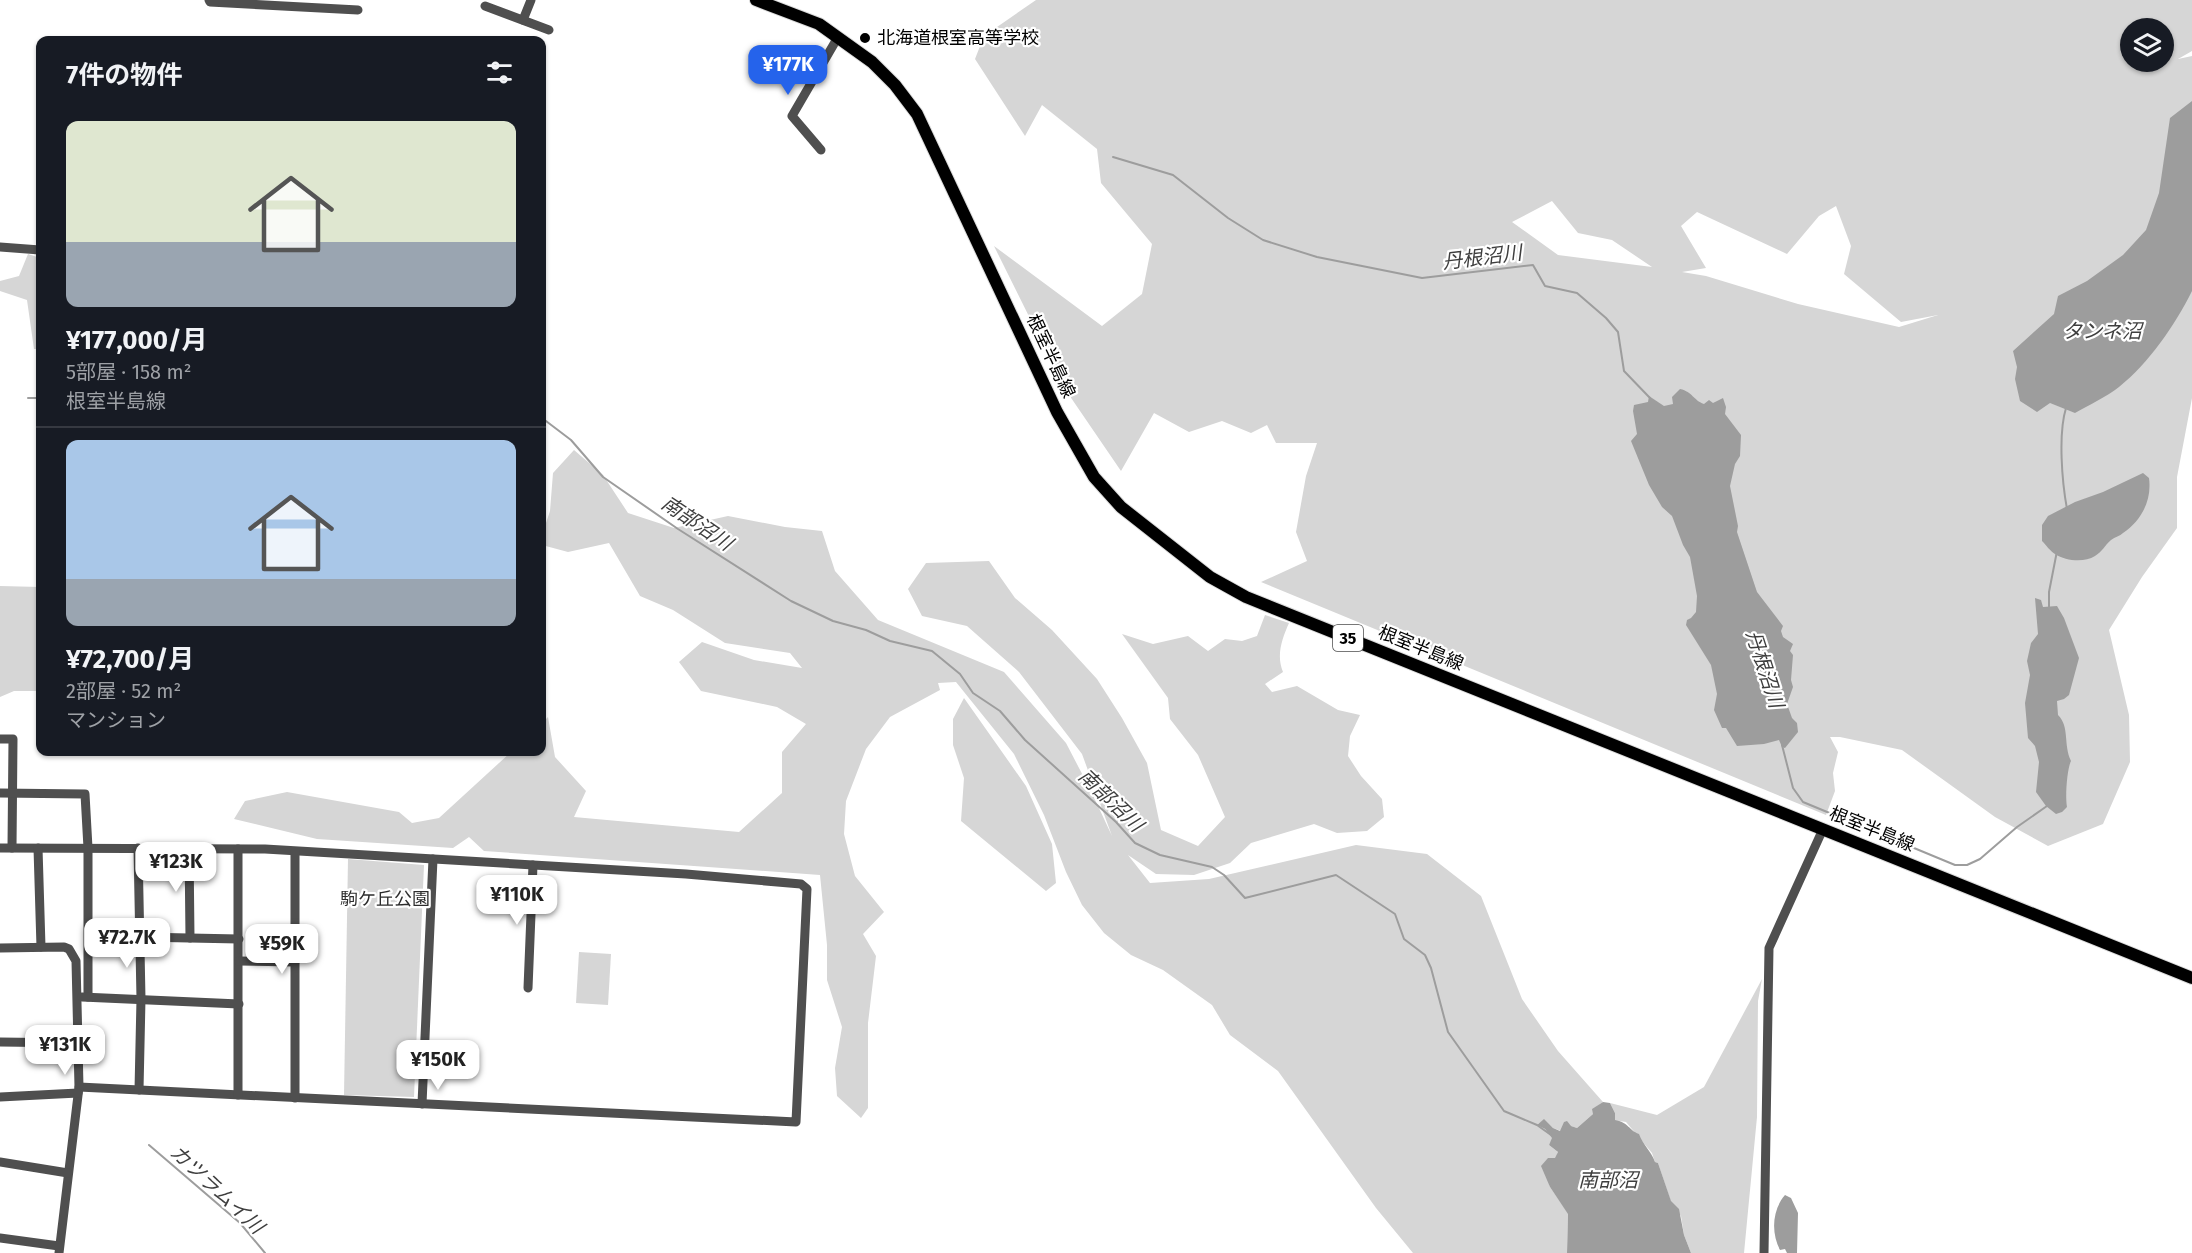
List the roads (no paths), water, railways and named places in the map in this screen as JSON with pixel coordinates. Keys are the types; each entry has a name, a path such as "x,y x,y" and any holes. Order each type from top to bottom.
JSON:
{"main road":[{"name":"根室半島線","path":"756,0 819,24 872,62 895,86 917,114 1057,412 1094,477 1121,507 1210,577 1246,597 2192,978"}],"street":[{"path":"209,0 210,2 358,10"},
{"path":"523,20 531,0"},
{"path":"485,6 549,30"},
{"path":"821,150 792,116 838,37"},
{"path":"0,247 36,250"},
{"path":"0,739 13,739 12,848"},
{"path":"0,793 85,794 88,848 88,997"},
{"path":"1764,1253 1769,948 1822,829"},
{"path":"0,848 238,849 433,859 686,874 804,885 807,892 796,1122 139,1090 78,1090 0,1097"},
{"path":"38,848 41,947"},
{"path":"138,848 141,999 139,1090"},
{"path":"189,848 190,938"},
{"path":"238,849 238,1095"},
{"path":"295,852 295,1098"},
{"path":"422,1104 433,859"},
{"path":"528,988 533,865"},
{"path":"140,937 238,939"},
{"path":"0,948 64,947 69,949 76,961 78,1043 78,1090 59,1249 0,1238"},
{"path":"239,961 295,962"},
{"path":"77,996 239,1004"},
{"path":"0,1042 78,1043"},
{"path":"0,1162 68,1173"}],"water":[{"name":"タンネ沼","path":"2192,101 2192,291 2160,343 2141,367 2119,387 2075,413 2050,403 2037,412 2020,401 2015,379 2017,367 2013,351 2054,314 2058,296 2087,281 2123,255 2146,230 2159,193 2170,118"},
{"path":"1680,389 1704,404 1709,400 1713,403 1723,398 1726,407 1725,414 1741,435 1740,456 1735,464 1730,486 1738,526 1737,532 1757,592 1783,626 1781,631 1783,637 1793,644 1790,651 1793,655 1791,680 1793,687 1787,704 1792,718 1797,723 1798,732 1785,748 1779,740 1764,744 1737,746 1726,728 1722,728 1714,710 1717,694 1711,665 1686,625 1687,620 1696,612 1697,596 1690,557 1672,516 1662,507 1649,485 1631,441 1637,434 1634,405 1648,402 1649,396 1664,406 1673,404 1672,397"},
{"path":"2143,473 2149,478 2150,486 2144,509 2130,528 2111,540 2097,554 2086,560 2070,560 2055,554 2042,541 2042,525 2048,516"},
{"path":"2035,598 2041,600 2043,607 2057,606 2079,658 2069,695 2057,701 2058,715 2064,725 2071,761 2068,770 2067,807 2056,814 2046,806 2036,792 2039,762 2035,746 2028,738 2025,703 2030,675 2027,661 2031,643 2038,634"},
{"name":"南部沼","path":"1603,1102 1610,1103 1615,1113 1615,1120 1624,1123 1639,1134 1655,1162 1658,1163 1671,1201 1679,1209 1684,1235 1691,1253 1567,1253 1568,1214 1550,1187 1541,1166 1548,1158 1555,1158 1558,1152 1549,1145 1552,1138 1545,1129 1537,1125 1544,1119 1560,1131 1564,1122 1567,1121 1571,1126 1577,1128 1593,1114 1592,1109"},
{"path":"1785,1195 1791,1198 1798,1213 1797,1253 1787,1253 1785,1249 1780,1250 1775,1236 1775,1215"}],"waterway":[{"name":"丹根沼川","path":"1113,157 1173,175 1228,218 1263,240 1317,257 1422,278 1533,265 1545,286 1577,293 1606,318 1618,332 1624,371 1650,398"},
{"name":"南部沼川","path":"28,398 36,398"},
{"name":"丹根沼川","path":"2066,408 2061,444 2067,509"},
{"name":"南部沼川","path":"546,421 571,440 603,477 678,529 791,601 833,621 866,630 890,641 932,651 960,674 973,693 1000,711 1025,740 1116,822 1135,843 1160,855 1212,867 1224,875 1245,898 1336,875 1395,914 1404,939 1425,955 1431,968 1448,1032 1504,1111 1537,1125 1551,1135"},
{"name":"丹根沼川","path":"2049,608 2049,592 2057,551"},
{"name":"丹根沼川","path":"1782,745 1793,788 1803,802 1955,865 1967,865 1980,859 2017,827 2047,806"},
{"name":"カツラムイ川","path":"149,1145 240,1223 265,1253"}],"place":[{"name":"北海道根室高等学校","path":"865,38"}],"park label":[{"name":"駒ケ丘公園","path":"385,899"}]}
